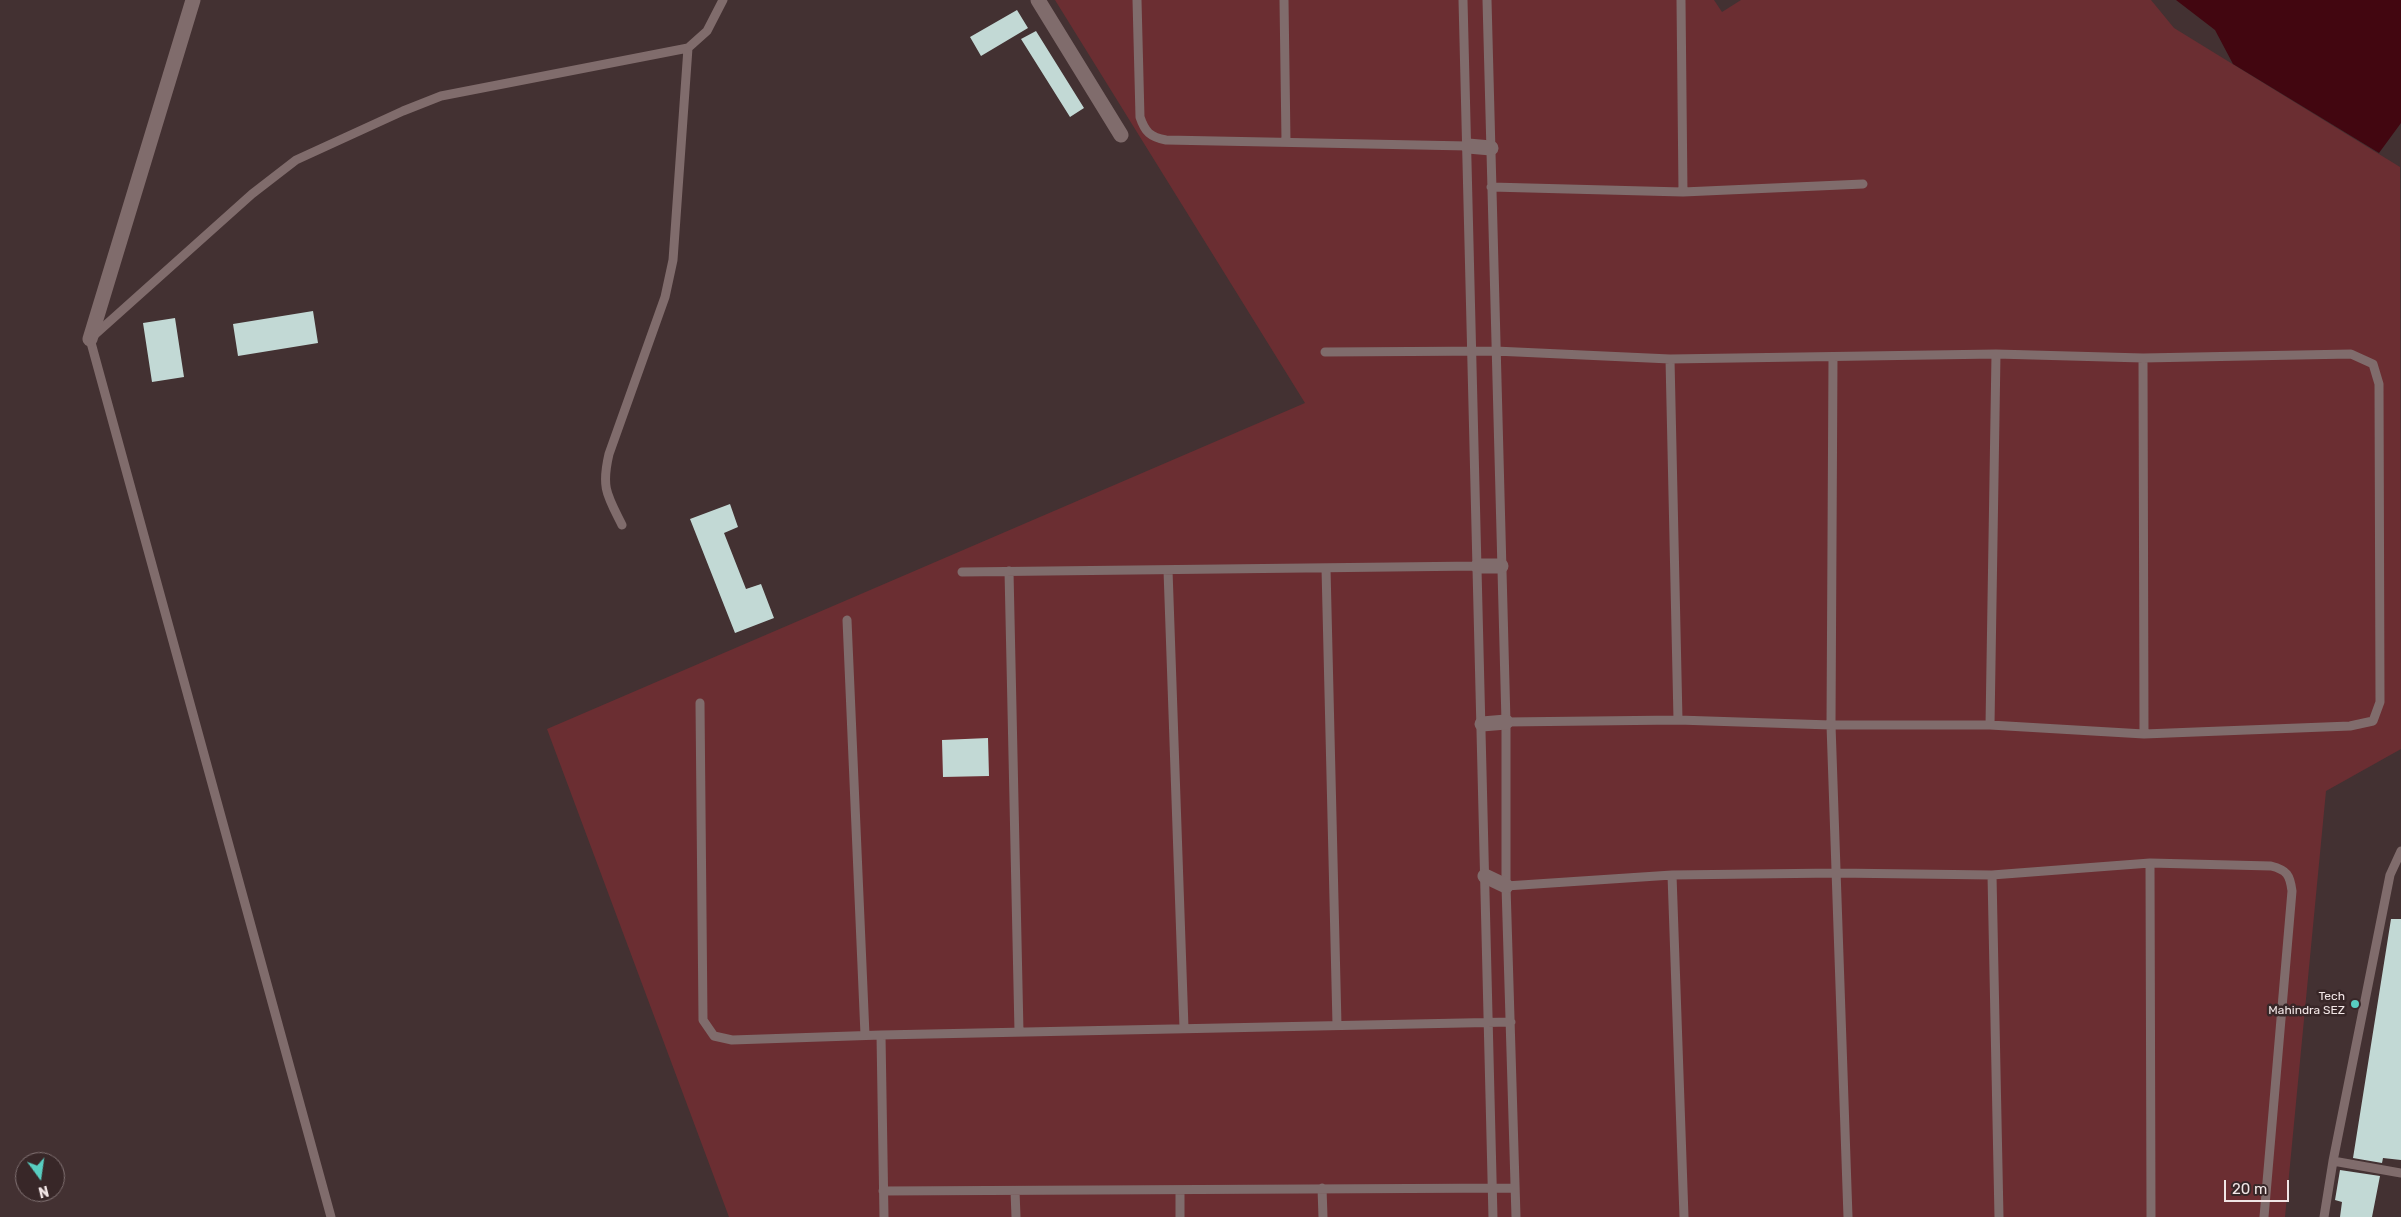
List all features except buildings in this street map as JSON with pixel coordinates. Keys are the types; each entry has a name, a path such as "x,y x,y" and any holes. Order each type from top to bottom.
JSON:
{"street":[{"path":"90,339 193,0"},
{"path":"1038,0 1121,135"},
{"path":"1468,146 1490,148"},
{"path":"1478,566 1501,566"},
{"path":"1482,724 1506,722"},
{"path":"1485,876 1506,886"}],"lane":[{"path":"331,1217 90,339 252,194 304,156 403,111 441,96 688,48 707,31 723,0"},
{"path":"1137,0 1140,117 1145,131 1154,138 1166,140 1468,146"},
{"path":"1284,0 1286,141"},
{"path":"1463,0 1494,1217"},
{"path":"1487,0 1506,722 1506,886 1516,1217"},
{"path":"1681,0 1683,192"},
{"path":"622,525 606,494 604,475 609,454 665,297 673,260 688,48"},
{"path":"1491,186 1683,192 1863,184"},
{"path":"1325,352 1472,350 1670,358 1996,354 2143,358 2351,354 2373,364 2380,394 2380,702 2373,720 2350,726 2144,734 1990,725 1831,725 1678,720 1506,722"},
{"path":"1990,725 1996,354"},
{"path":"1833,357 1831,725 1848,1217"},
{"path":"1670,358 1678,720"},
{"path":"2143,358 2144,734"},
{"path":"962,572 1478,566"},
{"path":"1326,568 1337,1025"},
{"path":"1168,570 1184,1028"},
{"path":"1009,571 1019,1032"},
{"path":"847,620 865,1035"},
{"path":"700,703 703,1020 714,1036 732,1040 865,1035 1511,1022"},
{"path":"2324,1217 2333,1161 2390,875 2401,851"},
{"path":"1506,886 1672,875 1836,873 1992,875 2150,863 2271,866 2284,869 2290,877 2292,891 2264,1217"},
{"path":"2150,863 2151,1217"},
{"path":"1672,875 1684,1217"},
{"path":"1992,875 1999,1217"},
{"path":"881,1035 884,1217"},
{"path":"2333,1161 2401,1173"},
{"path":"1322,1188 1323,1217"},
{"path":"883,1191 1515,1188"},
{"path":"1015,1190 1016,1217"},
{"path":"1180,1190 1180,1217"}],"shaded area":[{"path":"1055,0 1714,0 1722,12 1741,0 2151,0 2174,28 2400,167 2401,749 2326,791 2285,1217 729,1217 547,729 1305,403"},
{"path":"2176,0 2401,0 2401,123 2379,153 2233,64 2215,30"}],"place":[{"name":"Tech Mahindra SEZ","path":"2355,1004"}]}
